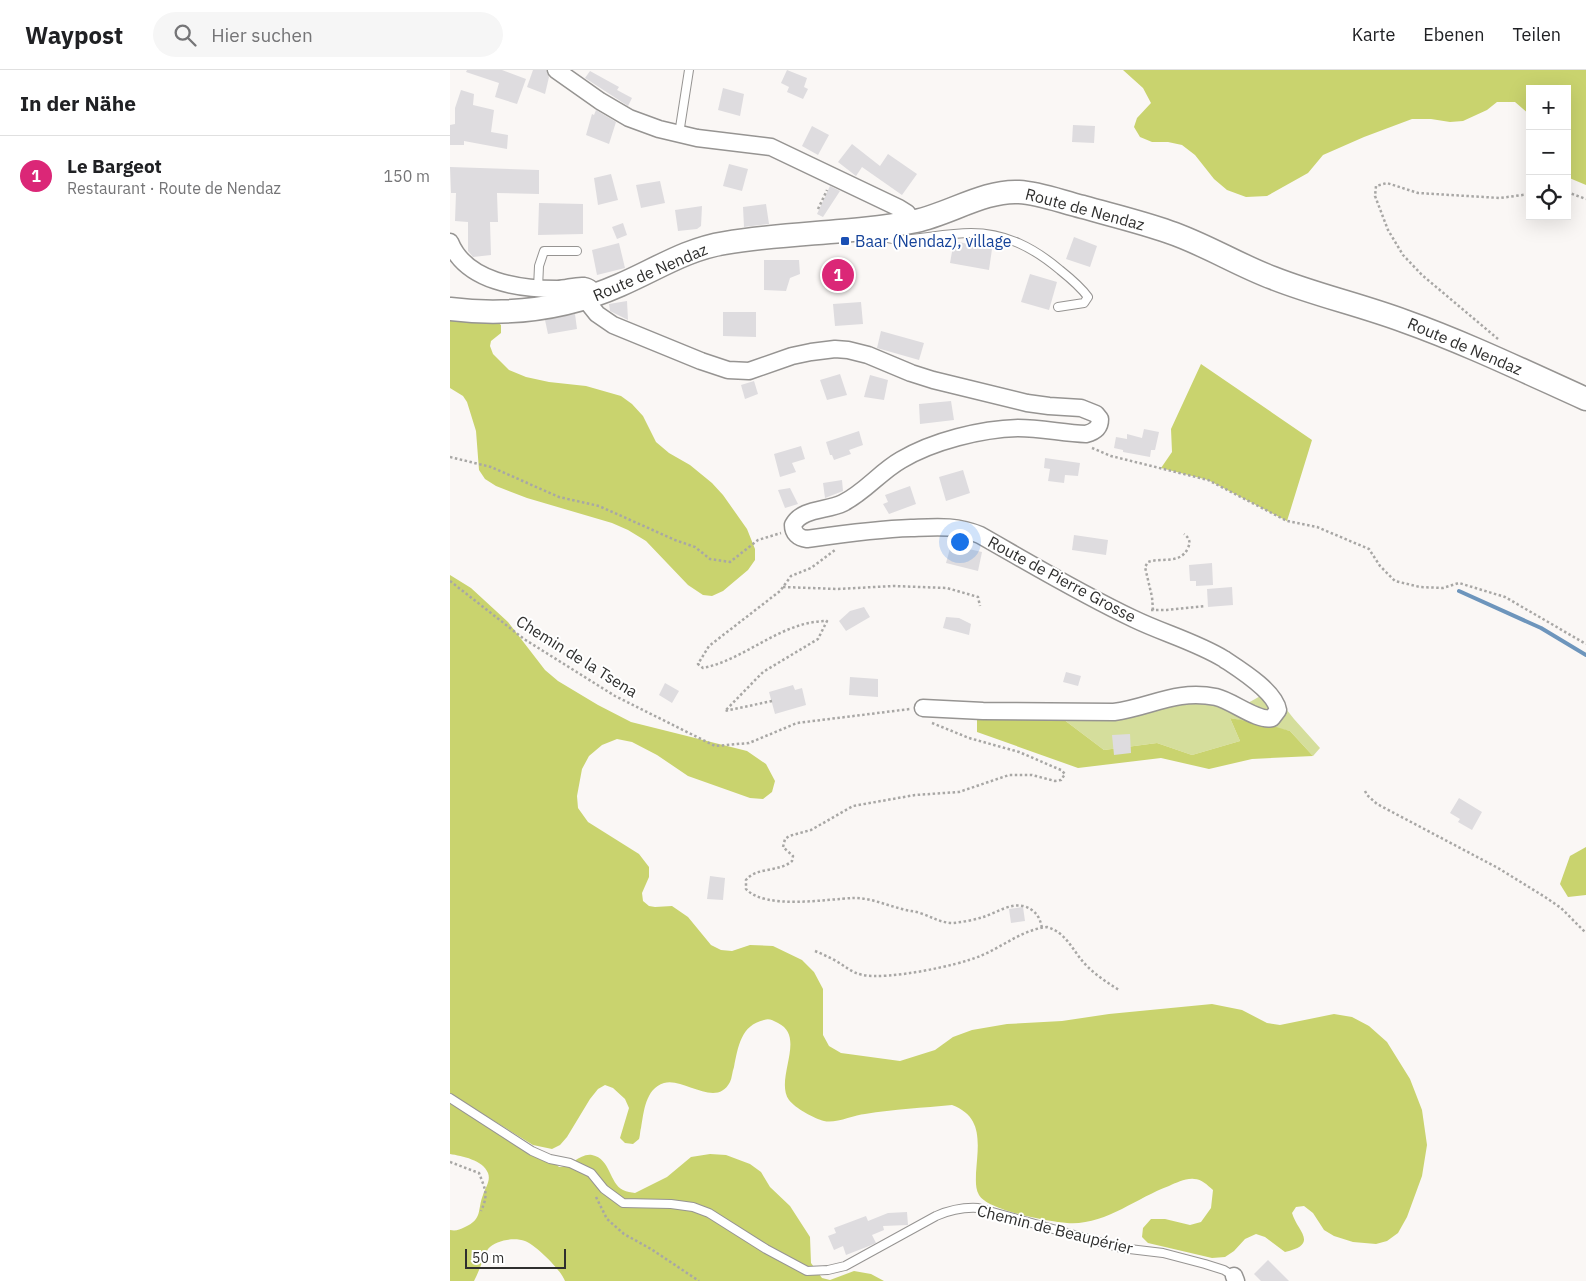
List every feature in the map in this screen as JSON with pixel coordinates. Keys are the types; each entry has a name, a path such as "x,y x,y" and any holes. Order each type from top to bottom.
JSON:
{"main road":[{"name":"Route de Nendaz","path":"450,308 486,311 550,307 591,297 673,259 707,246 742,240 913,222 944,214 995,194 1021,192 1168,231 1278,280 1404,320 1462,343 1586,399"}],"street":[{"path":"556,70 615,111 659,129 704,139 758,144 782,150 899,208 913,222"},
{"path":"450,242 460,260 477,272 502,282 538,288 586,286 591,289 591,297 597,314 613,325 722,369 744,371 803,354 835,349 848,350 868,355 933,380 1027,403 1088,410 1098,416 1100,422 1098,426 1093,432 1086,434 1026,428 1002,429 972,434 935,445 902,460 845,502 799,516 793,525 793,529"},
{"name":"Route de Pierre Grosse","path":"793,529 798,536 807,539 877,529 940,526 966,529 1124,614 1223,659 1261,687 1277,706 1278,710 1275,716 1263,719 1234,703 1216,697 1194,694 1174,696 1135,708 1114,712 983,711 923,708"}],"lane":[{"path":"679,134 689,70"},
{"path":"879,227 885,236 898,240 971,233 999,236 1018,241 1032,248 1049,261 1072,280 1088,297 1084,303 1058,307"},
{"path":"538,288 539,266 544,251 577,251"},
{"name":"Chemin de Beaupérier","path":"450,1098 532,1150 550,1159 570,1163 591,1173 604,1189 623,1203 671,1204 693,1207 709,1213 766,1249 807,1271 828,1270 845,1266 936,1216 964,1207 978,1208 1121,1248 1163,1253 1205,1264 1224,1270 1237,1279"}],"path":[{"path":"1503,343 1422,275 1403,255 1388,230 1375,196 1375,191 1376,186 1387,183 1418,193 1507,198 1526,195"},
{"path":"818,209 827,190"},
{"path":"1571,193 1586,199"},
{"path":"1098,426 1103,431 1103,436 1088,447 1111,456 1208,480 1287,521 1317,527 1369,549 1380,566 1395,581 1420,587 1444,588 1459,583 1505,597 1586,644"},
{"path":"450,457 491,467 559,498 599,506 695,547 710,559 730,562 758,540 793,529"},
{"path":"1153,610 1145,567 1148,562 1169,561 1182,556 1190,545 1188,538 1184,534"},
{"path":"772,701 725,711 763,672 818,639 828,621 816,621 785,630 718,665 703,668 698,664 709,646 780,591 790,576 810,568 837,549"},
{"name":"Chemin de la Tsena","path":"450,581 524,639 615,696 715,746 749,743 797,723 923,708"},
{"path":"783,587 838,589 893,586 947,588 978,597 980,606"},
{"path":"1124,614 1132,610 1205,606"},
{"path":"923,708 925,715 934,725 969,738 1019,752 1064,772 1064,776 1061,780 1055,781 1032,775 1009,775 959,792 915,795 853,806 811,830 784,839 783,847 793,856 792,861 779,868 753,874 746,880 746,889 758,898 796,902 853,898 869,899 952,923 982,917 1008,907 1026,907 1036,914 1042,928"},
{"path":"1365,791 1378,804 1489,864 1545,897 1561,908 1586,932"},
{"path":"815,951 835,960 856,973 872,976 898,974 941,967 980,957 1019,935 1042,928 1051,929 1064,936 1086,966 1096,975 1119,990"},
{"path":"450,1162 479,1173 487,1192 486,1202 482,1210"},
{"path":"591,1173 587,1178 588,1184 607,1219 624,1234 651,1249 699,1281"}],"green space":[{"path":"1123,70 1586,70 1586,185 1571,179 1571,85 1526,85 1526,112 1515,102 1497,102 1487,110 1463,121 1450,122 1412,119 1323,155 1308,173 1267,196 1246,197 1227,190 1214,179 1195,155 1182,145 1168,142 1152,142 1140,137 1134,127 1137,118 1151,103 1143,88"},
{"path":"450,311 495,320 501,325 501,333 491,341 490,346 493,354 509,370 526,377 549,382 586,386 621,396 632,404 643,416 656,442 669,453 690,465 712,483 747,529 755,549 755,560 748,570 723,591 712,596 703,595 688,585 646,541 628,530 612,523 527,498 496,486 485,479 479,470 476,431 467,402 463,396 450,388"},
{"path":"1201,364 1312,440 1287,521 1208,480 1161,468 1172,452 1171,429"},
{"path":"450,575 471,588 508,622 545,670 558,681 598,705 631,722 747,751 766,764 775,781 772,792 763,799 750,798 688,776 657,755 632,742 617,739 602,745 589,756 582,769 577,796 578,808 588,822 639,854 649,867 649,877 642,893 643,901 649,906 672,906 688,917 711,945 721,950 732,951 750,945 773,946 802,960 814,972 823,989 823,1035 829,1046 841,1053 900,1061 935,1050 953,1037 972,1030 1007,1024 1062,1021 1109,1014 1212,1004 1242,1010 1267,1023 1280,1025 1334,1014 1352,1017 1369,1026 1387,1042 1410,1079 1422,1110 1427,1145 1422,1176 1407,1217 1398,1233 1387,1241 1376,1244 1353,1242 1334,1236 1324,1230 1313,1213 1304,1206 1296,1207 1292,1213 1304,1236 1304,1241 1296,1249 1285,1252 1265,1237 1256,1234 1245,1239 1234,1251 1225,1257 1212,1258 1148,1243 1142,1237 1143,1228 1151,1219 1165,1219 1190,1225 1201,1222 1211,1208 1213,1190 1197,1179 1184,1180 1107,1216 1081,1223 1047,1220 994,1206 984,1200 977,1190 977,1133 970,1117 962,1110 952,1105 876,1112 828,1122 805,1113 789,1100 785,1091 790,1038 786,1029 769,1019 756,1023 745,1032 739,1045 731,1080 724,1090 717,1093 708,1093 672,1082 664,1083 653,1090 646,1102 639,1139 633,1144 625,1143 620,1138 629,1108 625,1099 613,1088 605,1085 598,1089 590,1099 567,1137 560,1145 552,1149 533,1145 450,1094"},
{"path":"1271,690 1320,748 1313,756 1290,731 1230,718 1240,741 1192,755 1157,743 1104,750 1063,719 1170,699 1248,703"},
{"path":"1230,718 1290,731 1313,756 1252,759 1209,769 1161,758 1078,768 977,732 977,719 1063,719 1104,750 1157,743 1192,755 1240,741"},
{"path":"1586,847 1586,895 1568,897 1560,884 1570,856"},
{"path":"450,1102 529,1154 555,1163 559,1167 563,1167 583,1156 592,1155 598,1157 603,1161 618,1187 629,1192 635,1193 667,1177 691,1157 710,1154 726,1155 750,1164 761,1172 770,1187 790,1206 810,1237 811,1263 822,1278 830,1280 854,1271 871,1274 884,1281 565,1281 559,1271 530,1243 516,1239 500,1241 488,1249 474,1281 450,1281 450,1230 461,1229 475,1221 489,1179 488,1173 482,1165 466,1157 450,1154"}],"building":[{"path":"467,70 502,70 526,79 517,104 495,97 499,83 466,72"},
{"path":"533,70 546,70 549,77 545,94 527,87"},
{"path":"787,70 807,78 804,87 808,89 803,99 787,92 789,87 781,83"},
{"path":"590,71 619,87 617,90 632,98 628,106 585,78"},
{"path":"723,88 744,94 740,116 718,110"},
{"path":"461,90 474,94 473,105 494,110 491,132 508,135 507,149 464,141 464,145 450,145 450,125 455,124 455,108"},
{"path":"596,110 616,122 609,144 586,135 592,114 594,115"},
{"path":"1073,125 1095,126 1094,143 1072,142"},
{"path":"812,126 829,135 818,155 802,146"},
{"path":"852,144 880,166 888,154 917,174 902,195 862,167 856,176 838,162"},
{"path":"729,164 748,169 742,191 723,186"},
{"path":"450,167 539,170 539,194 497,193 498,222 490,222 491,255 473,257 468,251 468,222 455,221 456,193 451,193"},
{"path":"611,174 618,200 598,205 594,178"},
{"path":"660,181 665,203 641,208 636,185"},
{"path":"830,186 840,191 823,217 817,214"},
{"path":"539,203 583,204 583,234 538,235"},
{"path":"766,204 769,224 744,227 743,207"},
{"path":"702,206 701,226 697,229 678,231 675,210"},
{"path":"623,223 627,235 617,239 612,227"},
{"path":"1074,237 1097,246 1090,267 1066,259"},
{"path":"954,241 992,249 989,270 950,263"},
{"path":"619,243 625,268 597,275 592,250"},
{"path":"764,260 799,260 800,274 790,278 786,291 764,290"},
{"path":"1030,274 1057,282 1049,310 1021,302"},
{"path":"627,301 628,320 610,311 609,304"},
{"path":"861,302 863,324 835,326 833,304"},
{"path":"723,312 756,312 756,337 723,336"},
{"path":"575,314 577,329 548,334 545,320"},
{"path":"881,331 924,343 919,360 877,348"},
{"path":"840,374 847,395 827,400 820,380"},
{"path":"870,375 888,380 884,400 864,397"},
{"path":"754,381 758,394 745,399 741,385"},
{"path":"951,401 954,420 920,424 919,404"},
{"path":"1144,429 1159,432 1155,450 1151,450 1150,457 1123,452 1123,450 1114,448 1116,437 1127,439 1127,434 1142,438"},
{"path":"859,431 863,445 849,450 851,454 834,460 832,455 830,455 826,442"},
{"path":"801,446 805,459 792,463 796,472 780,477 774,454"},
{"path":"1045,458 1080,463 1078,476 1065,475 1064,483 1048,481 1050,469 1044,468"},
{"path":"963,470 970,493 946,501 939,477"},
{"path":"842,480 843,491 825,498 823,483"},
{"path":"910,486 916,504 889,514 883,504 888,502 885,495"},
{"path":"790,488 798,504 785,508 778,490"},
{"path":"1074,535 1108,540 1106,555 1072,550"},
{"path":"951,545 982,552 978,571 946,563"},
{"path":"1212,563 1213,585 1196,586 1196,581 1190,581 1189,565"},
{"path":"1232,587 1233,605 1208,607 1207,589"},
{"path":"864,607 870,617 846,631 839,621 850,611"},
{"path":"946,617 959,618 971,624 969,635 943,628"},
{"path":"1066,672 1081,676 1078,686 1063,682"},
{"path":"850,677 878,679 878,697 849,695"},
{"path":"665,683 679,691 672,703 659,695"},
{"path":"793,685 795,690 802,688 806,705 775,714 769,692"},
{"path":"1130,734 1131,753 1114,755 1112,735"},
{"path":"1459,798 1482,812 1472,830 1458,822 1460,819 1450,813"},
{"path":"710,876 725,878 723,900 707,899"},
{"path":"1023,907 1025,921 1011,923 1009,909"},
{"path":"907,1212 908,1225 883,1226 884,1230 872,1235 876,1243 846,1255 843,1246 834,1250 828,1236 836,1233 834,1228 866,1216 868,1221 888,1213"},
{"path":"1268,1260 1289,1281 1261,1281 1254,1274"}],"waterway":[{"path":"1459,591 1541,628 1586,655"}],"place":[{"name":"Baar (Nendaz), village","path":"845,241"},
{"name":"Le Bargeot","path":"838,275"}]}
